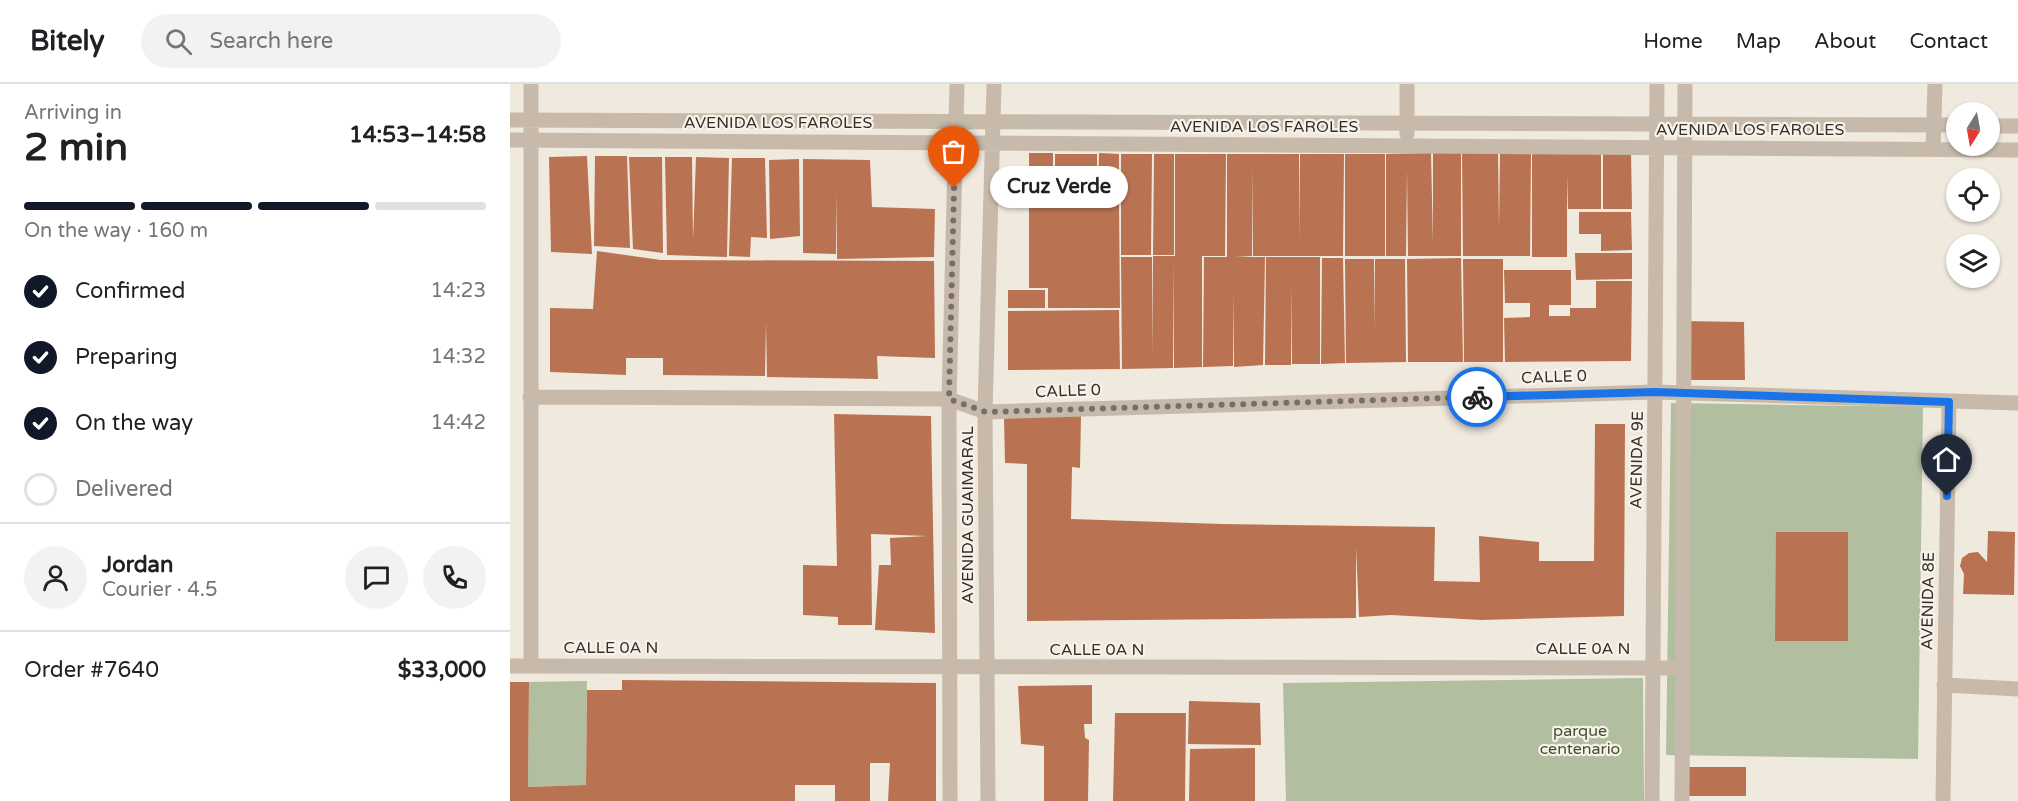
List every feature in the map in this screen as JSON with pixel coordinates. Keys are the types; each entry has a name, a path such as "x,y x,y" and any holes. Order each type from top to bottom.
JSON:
{"street":[{"path":"531,84 531,665"},
{"name":"AVENIDA GUAIMARAL","path":"950,801 949,399 957,84"},
{"name":"AVENIDA GUAIMARAL","path":"988,801 986,412 994,84"},
{"path":"1407,84 1407,146"},
{"name":"AVENIDA 9E","path":"1652,801 1657,84"},
{"path":"1682,801 1685,84"},
{"path":"1933,149 1935,84"},
{"name":"AVENIDA LOS FAROLES","path":"510,120 1946,125"},
{"path":"2000,126 2018,126"},
{"name":"AVENIDA LOS FAROLES","path":"510,140 956,141 2018,150"},
{"name":"CALLE 0","path":"530,397 949,399 986,412 1655,392 2018,403"},
{"name":"AVENIDA 8E","path":"1942,801 1949,402"},
{"name":"CALLE 0A N","path":"510,666 1683,668"},
{"path":"1944,685 2018,689"}],"green space":[{"path":"1671,403 1923,407 1918,759 1666,755"},
{"name":"parque centenario","path":"1643,678 1644,801 1286,801 1283,683"},
{"path":"587,681 586,785 528,787 529,682"}],"building":[{"path":"1029,153 1053,153 1053,200 1119,200 1120,308 1048,308 1048,288 1029,288"},
{"path":"1099,153 1119,154 1119,197 1098,197"},
{"path":"1431,153 1433,244 1433,153 1461,153 1461,256 1408,256 1407,170 1406,256 1386,256 1386,154"},
{"path":"1462,153 1498,153 1499,228 1500,153 1531,153 1530,256 1463,256"},
{"path":"1532,153 1601,154 1601,209 1568,209 1567,175 1567,257 1532,257"},
{"path":"1603,153 1631,153 1632,209 1603,209"},
{"path":"1055,154 1097,154 1097,197 1055,197"},
{"path":"1121,154 1152,154 1151,255 1121,255"},
{"path":"1154,154 1174,154 1174,255 1153,255"},
{"path":"1175,154 1226,154 1225,256 1202,256 1202,367 1174,368 1174,260 1173,368 1122,369 1121,257 1152,257 1153,358 1153,256 1175,256"},
{"path":"1227,154 1299,154 1299,240 1300,154 1344,154 1343,256 1253,256 1252,166 1252,256 1235,257 1265,257 1263,365 1234,367 1234,291 1233,366 1203,367 1204,257 1227,257"},
{"path":"1345,154 1385,154 1385,256 1345,256"},
{"path":"587,156 592,254 551,252 549,157"},
{"path":"595,156 627,156 630,248 594,246"},
{"path":"629,157 662,157 663,253 633,249"},
{"path":"665,157 692,157 693,240 696,157 729,158 727,257 667,255"},
{"path":"732,158 765,158 767,238 751,237 750,257 729,256"},
{"path":"799,159 800,236 770,239 769,160"},
{"path":"803,159 870,160 872,207 935,209 934,257 837,259 837,192 836,254 803,253"},
{"path":"1579,212 1631,212 1632,250 1601,251 1601,234 1579,234"},
{"path":"597,251 661,260 934,261 935,358 877,356 878,379 767,377 766,322 765,376 663,375 663,358 626,358 626,375 550,372 550,308 593,309"},
{"path":"1575,253 1632,253 1632,279 1576,280"},
{"path":"1266,257 1320,257 1320,364 1292,364 1292,284 1291,365 1265,365"},
{"path":"1322,258 1343,258 1345,363 1321,364"},
{"path":"1461,258 1463,362 1408,362 1407,259"},
{"path":"1345,259 1374,259 1375,330 1375,259 1405,259 1406,362 1346,363"},
{"path":"1463,259 1503,259 1503,362 1464,362"},
{"path":"1504,270 1571,270 1571,305 1549,305 1549,316 1570,316 1570,308 1596,308 1596,281 1632,281 1631,361 1505,362 1504,318 1530,317 1530,303 1505,303"},
{"path":"1008,290 1045,290 1045,308 1008,308"},
{"path":"1119,310 1120,369 1008,370 1008,311"},
{"path":"1682,321 1744,322 1745,380 1681,380"},
{"path":"834,414 931,416 935,633 875,630 879,565 891,565 890,538 927,536 871,534 872,625 838,625 838,617 803,615 803,565 837,566"},
{"path":"1081,415 1080,468 1072,467 1071,519 1435,527 1434,581 1480,582 1479,536 1539,542 1539,561 1594,561 1595,424 1625,424 1624,616 1481,620 1391,615 1359,617 1356,547 1356,618 1027,621 1027,464 1005,463 1004,418"},
{"path":"1988,531 2015,532 2014,595 1963,594 1964,574 1960,566 1962,558 1969,553 1978,552 1987,562"},
{"path":"1776,532 1848,532 1848,641 1775,641"},
{"path":"622,680 936,683 936,801 888,801 890,763 870,763 870,801 835,801 835,785 795,785 795,801 510,801 510,682 529,682 528,787 586,785 587,690 622,690"},
{"path":"1092,685 1092,724 1084,724 1085,738 1089,740 1088,801 1044,801 1044,746 1021,744 1018,686"},
{"path":"1189,701 1260,703 1261,745 1188,744"},
{"path":"1115,713 1186,713 1185,801 1113,801"},
{"path":"1255,748 1255,801 1189,801 1190,749"},
{"path":"1679,767 1746,767 1746,796 1680,796"}],"way so far":[{"path":"954,188 949,399 986,412 1477,397"}],"place":[{"name":"Cruz Verde","path":"954,188"}],"route":[{"path":"1477,397 1655,392 1949,402 1947,496"}]}
